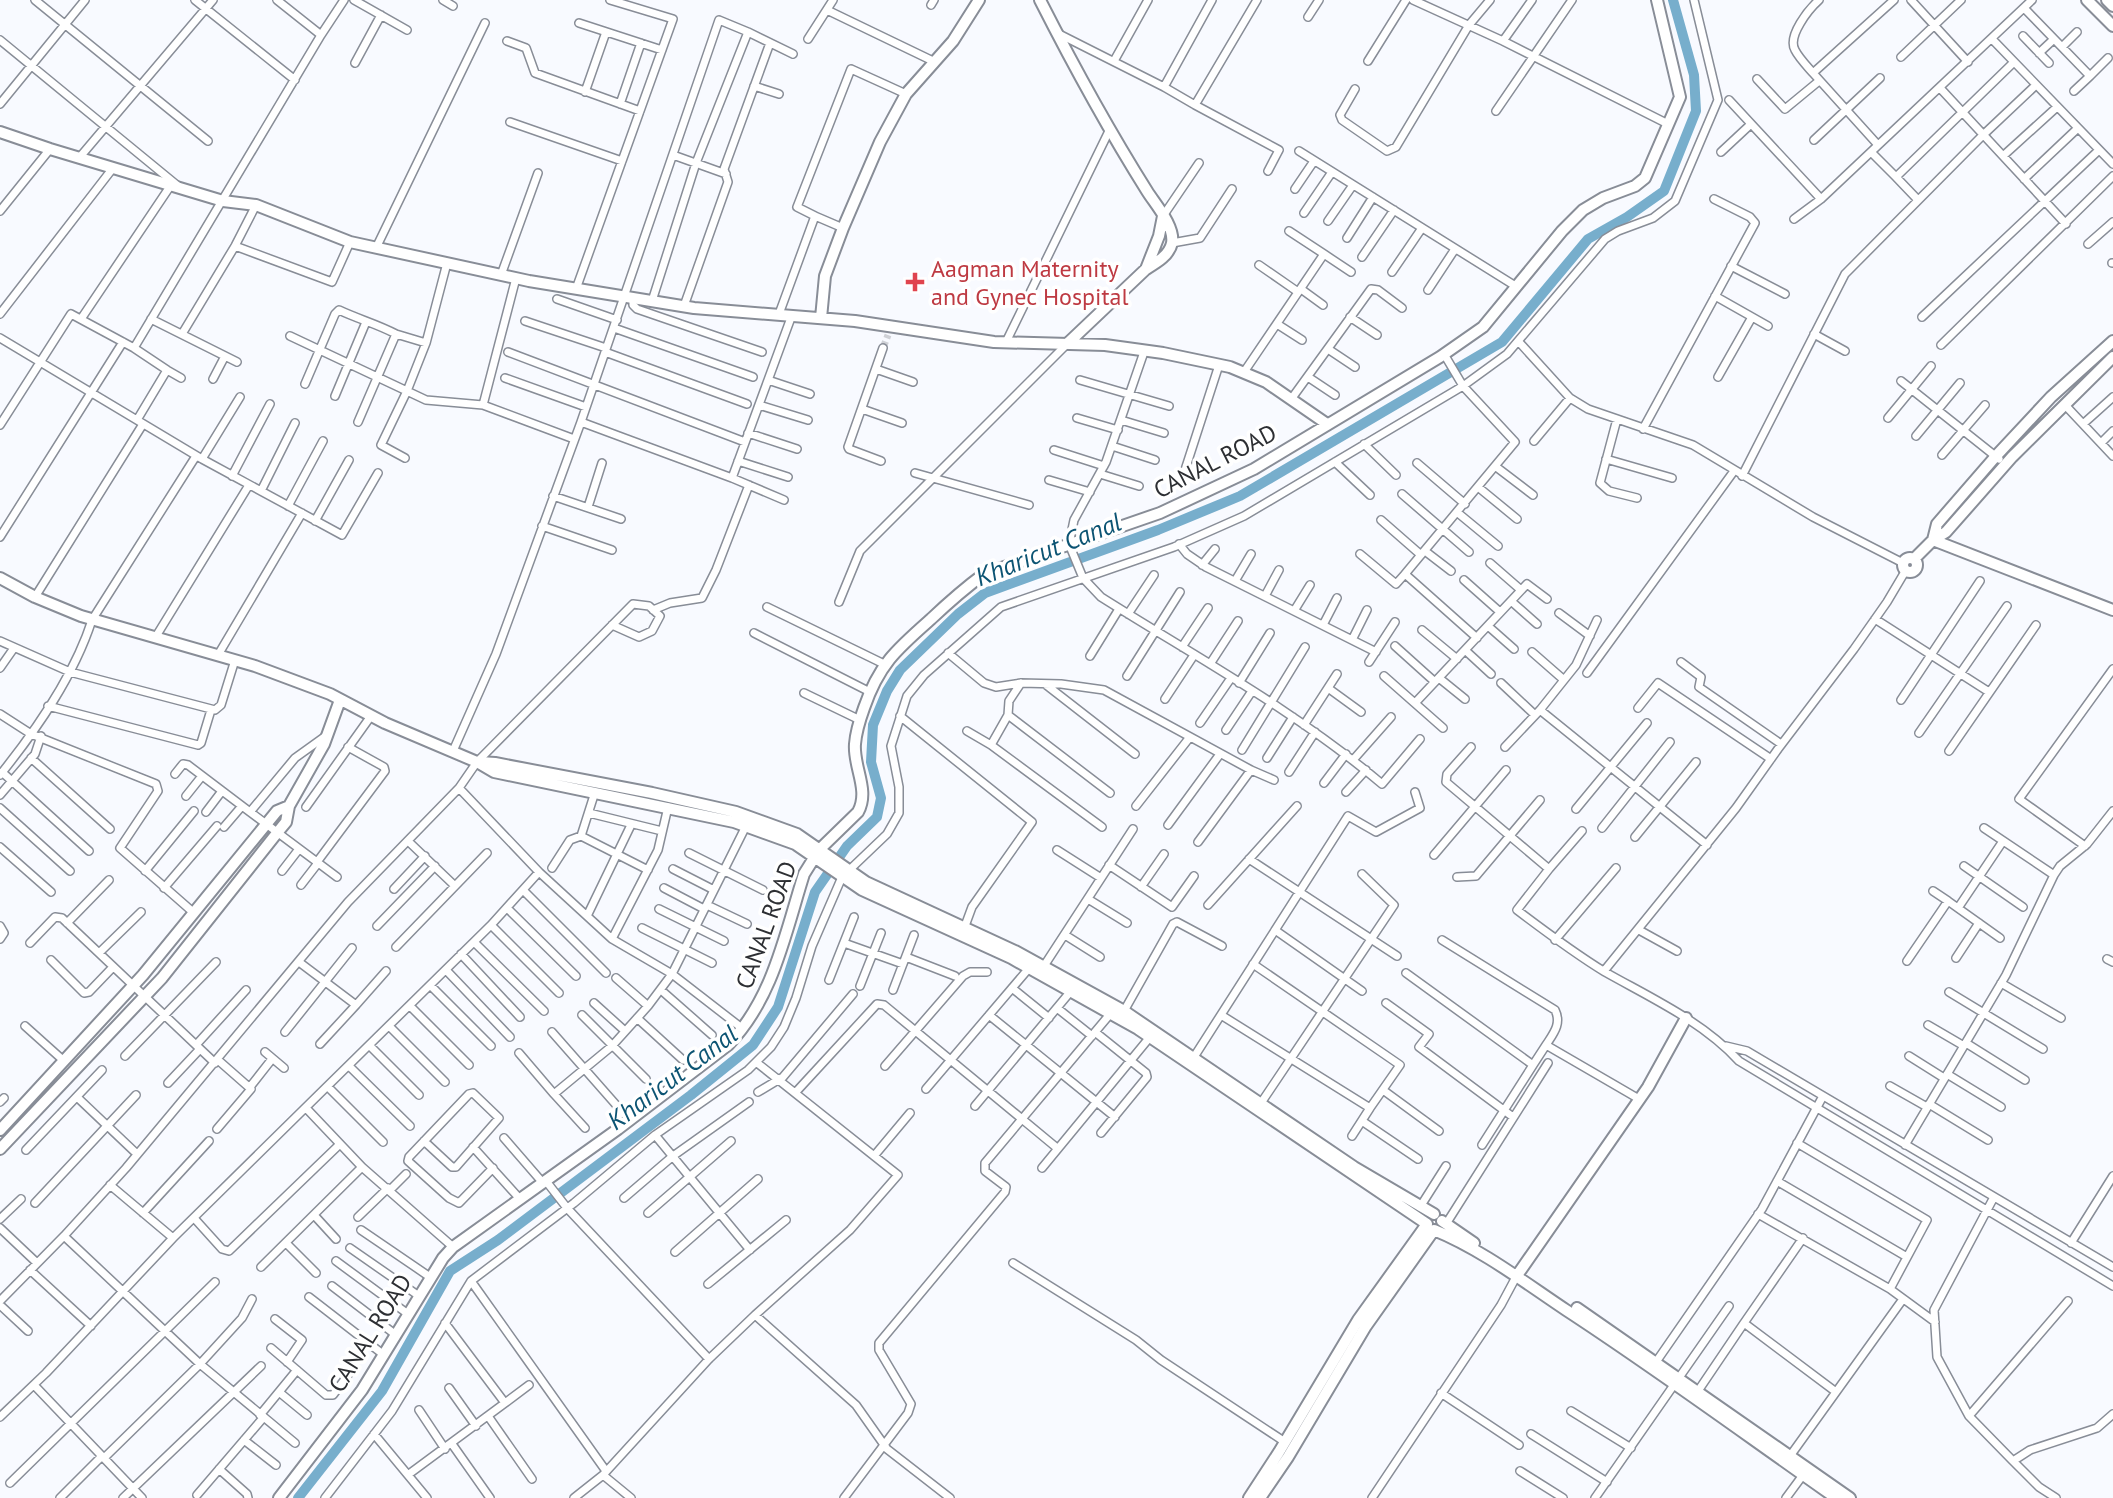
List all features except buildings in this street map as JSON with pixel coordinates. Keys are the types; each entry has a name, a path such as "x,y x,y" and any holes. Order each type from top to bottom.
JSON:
{"street":[{"path":"35,0 208,141"},
{"path":"0,104 85,0"},
{"path":"195,0 295,80"},
{"path":"79,158 213,0"},
{"path":"277,0 321,35"},
{"path":"134,348 344,0"},
{"path":"354,0 407,30"},
{"path":"443,0 453,6"},
{"path":"576,289 673,19 610,0"},
{"path":"808,39 833,0"},
{"path":"821,318 825,276 880,142 906,94 953,41 979,0"},
{"path":"839,602 860,551 1068,343 1146,269 1166,254 1172,243 1168,224 1109,131 1040,0"},
{"path":"1114,61 1148,0"},
{"path":"1164,87 1212,0"},
{"path":"1195,105 1257,0"},
{"path":"1308,17 1319,0"},
{"path":"1368,61 1406,0"},
{"path":"1413,0 1503,41 1668,124"},
{"path":"1355,89 1340,115 1342,120 1387,151 1396,147 1469,25 1490,0"},
{"path":"1503,41 1532,0"},
{"path":"1496,111 1572,0"},
{"name":"CANAL ROAD","path":"279,1498 362,1390 430,1277 453,1247 627,1122 728,1045 743,1029 767,990 804,874 858,812 862,803 855,756 860,720 874,680 897,649 984,575 1160,513 1227,483 1446,356 1483,327 1562,231 1583,210 1645,178 1680,97 1657,0"},
{"path":"325,1498 392,1411 471,1281 567,1208 655,1135 748,1070 771,1047 784,1027 812,946 844,874 887,834 899,813 899,787 891,746 900,716 912,688 948,653 1001,607 1179,544 1244,516 1364,444 1507,354 1605,239 1618,231 1653,218 1675,201 1718,100 1694,0"},
{"path":"1819,0 1805,15 1793,42 1794,49 1812,73 1878,145"},
{"path":"1812,73 1894,0"},
{"path":"1911,0 1968,62"},
{"path":"1902,58 1961,0"},
{"path":"1794,219 1821,199 2032,0"},
{"path":"2087,0 2113,26"},
{"path":"2107,0 2113,6"},
{"path":"2024,8 2090,76"},
{"path":"827,10 935,62"},
{"path":"355,63 381,15"},
{"path":"453,751 496,654 615,324 629,297 719,20 793,54"},
{"path":"376,248 485,23"},
{"path":"579,23 662,50"},
{"path":"585,92 606,32"},
{"path":"653,301 696,163 748,32"},
{"path":"2062,47 2077,32"},
{"path":"1057,33 1164,87 1279,150 1268,171"},
{"path":"2023,36 2049,63"},
{"path":"2039,53 2054,38"},
{"path":"1992,39 2113,164"},
{"path":"0,40 176,187"},
{"path":"507,41 526,48 535,73 640,111"},
{"path":"620,104 641,43"},
{"path":"684,306 728,182 724,169 770,43"},
{"path":"2074,91 2108,58"},
{"path":"1896,177 2014,62"},
{"path":"843,228 797,207 851,69 906,94"},
{"path":"1814,140 1880,78"},
{"path":"1757,79 1787,109 1819,80"},
{"path":"1742,476 1845,274 2036,85"},
{"path":"754,86 779,94"},
{"path":"1940,88 2066,224"},
{"path":"1729,100 1821,199"},
{"path":"2003,156 2057,107"},
{"path":"510,122 622,162"},
{"path":"1721,152 1751,124"},
{"path":"2024,179 2078,128"},
{"path":"1006,342 1109,131"},
{"path":"0,132 223,201 256,205 350,242 516,278 684,306 821,318 889,331 1006,342 1105,345 1163,353 1219,365 1244,372 1292,398 1327,424"},
{"path":"0,211 50,149"},
{"path":"1922,317 2099,150"},
{"path":"1299,151 1517,288"},
{"path":"1871,152 1918,200"},
{"path":"673,155 726,174"},
{"path":"1295,189 1314,160"},
{"path":"1146,269 1163,216 1199,163"},
{"path":"0,314 113,168"},
{"path":"1304,213 1332,172"},
{"path":"501,275 538,173"},
{"path":"1941,345 2113,176"},
{"path":"1328,221 1353,185"},
{"path":"81,319 176,187"},
{"path":"1172,243 1200,238 1232,189"},
{"path":"1347,237 1373,197"},
{"path":"1643,429 1755,223 1714,199"},
{"path":"182,334 235,246 256,205"},
{"path":"1362,257 1394,210"},
{"path":"779,314 815,216"},
{"path":"2088,244 2113,222"},
{"path":"1392,272 1422,228"},
{"path":"1289,232 1351,272"},
{"path":"235,246 332,282 350,242"},
{"path":"1428,290 1455,249"},
{"path":"1244,372 1324,254"},
{"path":"405,457 381,445 426,343 447,262"},
{"path":"1259,265 1323,305"},
{"path":"1731,266 1785,294"},
{"path":"483,405 516,278"},
{"path":"1292,398 1371,289 1378,290 1402,308"},
{"path":"1715,296 1768,326"},
{"path":"629,297 637,309 762,352"},
{"path":"557,299 753,377"},
{"path":"305,384 339,310 396,334 426,343"},
{"path":"0,425 71,314 134,348 181,378"},
{"path":"732,478 792,316"},
{"path":"1350,317 1377,335"},
{"path":"1718,377 1752,317"},
{"path":"151,319 237,362"},
{"path":"525,321 747,404"},
{"path":"335,396 366,322"},
{"path":"1277,324 1302,340"},
{"path":"358,422 396,334"},
{"path":"1814,334 1845,351"},
{"path":"290,336 426,400 483,405 574,439"},
{"path":"0,338 199,458 342,535 377,473"},
{"path":"1933,540 1937,524 1996,456 2051,397 2113,341"},
{"path":"0,537 123,342"},
{"path":"1519,342 1570,398 1588,409 1693,445 1813,517 1908,564"},
{"path":"881,461 848,447 883,348"},
{"path":"1328,349 1355,367"},
{"path":"508,352 745,442"},
{"path":"1144,352 1112,446 1074,520 1070,546 1083,578 1101,597 1304,724 1382,784 1420,739"},
{"path":"213,379 225,356"},
{"path":"1360,555 1396,584 1515,442 1462,383 1446,356"},
{"path":"1604,971 1707,845 1875,619 1908,564 1946,531 2005,464 2113,357"},
{"path":"1184,473 1219,365"},
{"path":"1888,418 1931,366"},
{"path":"876,369 913,382"},
{"path":"36,597 140,422 167,370"},
{"path":"1308,377 1335,395"},
{"path":"505,378 586,407"},
{"path":"768,380 810,394"},
{"path":"1080,380 1169,406"},
{"path":"1902,381 2005,464"},
{"path":"1916,436 1960,383"},
{"path":"89,851 1,774 31,734 70,672 85,643 92,620 240,397"},
{"path":"2083,425 2113,397"},
{"path":"1534,441 1570,398"},
{"path":"232,476 270,404"},
{"path":"759,405 807,420"},
{"path":"1942,455 1985,405"},
{"path":"2065,405 2113,456"},
{"path":"862,409 902,423"},
{"path":"1077,418 1118,430"},
{"path":"1616,419 1600,483 1602,488 1609,492 1637,498"},
{"path":"1121,421 1164,433"},
{"path":"581,422 784,500"},
{"path":"261,491 295,423"},
{"path":"2101,443 2113,431"},
{"path":"748,433 797,449"},
{"path":"288,506 323,441"},
{"path":"1364,444 1396,475"},
{"path":"1112,446 1155,460"},
{"path":"1054,450 1139,486"},
{"path":"1606,459 1672,478"},
{"path":"314,521 349,460"},
{"path":"738,461 789,477"},
{"path":"1335,462 1370,495"},
{"path":"588,508 602,463"},
{"path":"1417,463 1465,504"},
{"path":"1495,466 1533,495"},
{"path":"1587,673 1734,471"},
{"path":"915,473 1029,505"},
{"path":"1049,480 1090,492"},
{"path":"155,638 249,485"},
{"path":"653,610 670,603 702,598 716,570 749,485"},
{"path":"1478,487 1517,519"},
{"path":"1402,494 1469,552"},
{"path":"553,496 621,519"},
{"path":"218,655 302,513"},
{"path":"1458,513 1498,547"},
{"path":"1381,520 1451,571"},
{"path":"542,526 612,550"},
{"path":"1933,540 2113,610"},
{"path":"1179,544 1202,565 1376,652"},
{"path":"1202,565 1215,549"},
{"path":"1235,582 1251,554"},
{"path":"1490,564 1521,590"},
{"path":"1265,596 1279,570"},
{"path":"1405,574 1476,638"},
{"path":"1128,614 1154,575"},
{"path":"0,578 36,597 92,620 235,660 330,694 371,716 453,751 494,772 668,807 746,826 819,855"},
{"path":"1464,580 1500,612"},
{"path":"1900,700 1980,581"},
{"path":"1415,703 1527,584 1532,585 1547,599"},
{"path":"1294,611 1310,585"},
{"path":"1127,676 1180,592"},
{"path":"1323,625 1337,598"},
{"path":"1511,601 1537,624"},
{"path":"29,1331 0,1303 137,1154 348,902 458,788 477,762 612,625 633,604 649,606 660,616 652,631 639,637 612,625"},
{"path":"1919,733 2007,606"},
{"path":"767,607 884,664"},
{"path":"1182,648 1208,608"},
{"path":"1090,656 1119,609"},
{"path":"1352,640 1367,610"},
{"path":"1559,613 1590,636"},
{"path":"1875,619 1989,692"},
{"path":"1505,747 1538,713 1576,665 1597,620"},
{"path":"1210,664 1238,621"},
{"path":"1369,662 1395,622"},
{"path":"1949,751 2036,625"},
{"path":"1488,626 1514,649"},
{"path":"1422,630 1457,659"},
{"path":"754,633 870,692"},
{"path":"1239,683 1270,633"},
{"path":"0,641 70,672 211,710 221,705 235,660"},
{"path":"1395,646 1465,699"},
{"path":"1242,750 1305,647"},
{"path":"0,668 14,648"},
{"path":"1465,650 1492,674"},
{"path":"1532,652 1564,680"},
{"path":"948,653 984,682 996,687 1061,684 1104,690 1220,754 1274,780"},
{"path":"1165,699 1194,655"},
{"path":"1681,662 1701,677 1699,687 1781,744"},
{"path":"2085,846 2019,799 2113,669"},
{"path":"1304,724 1337,674"},
{"path":"1384,676 1443,728"},
{"path":"1200,723 1231,678"},
{"path":"1501,683 1707,845"},
{"path":"1638,708 1658,683 1771,759"},
{"path":"991,745 1008,715 1009,701 1021,684"},
{"path":"1045,684 1135,754"},
{"path":"1328,688 1361,712"},
{"path":"1226,730 1252,691"},
{"path":"804,693 860,720"},
{"path":"0,1149 162,978 286,822 289,806 312,768 340,700"},
{"path":"48,706 198,746 211,710"},
{"path":"1008,715 1110,793"},
{"path":"306,807 371,716"},
{"path":"900,716 1032,822 972,907 965,926"},
{"path":"1,717 31,734 156,784 158,791 120,848 194,913"},
{"path":"1267,758 1293,717"},
{"path":"1324,783 1391,717"},
{"path":"1576,808 1647,723"},
{"path":"967,731 991,745 1102,827"},
{"path":"1289,772 1315,732"},
{"path":"250,812 295,758 327,735"},
{"path":"0,795 31,758 41,737"},
{"path":"1136,806 1189,737"},
{"path":"1602,828 1671,742"},
{"path":"301,885 385,771 348,747"},
{"path":"1471,747 1447,774 1446,782 1549,869"},
{"path":"1168,825 1220,754"},
{"path":"31,758 110,829"},
{"path":"477,762 495,763 652,793 736,813 797,834 862,890 918,927 1031,964"},
{"path":"1635,837 1696,762"},
{"path":"176,774 186,764 337,877"},
{"path":"1198,842 1251,770"},
{"path":"1346,792 1366,770"},
{"path":"1434,855 1506,770"},
{"path":"186,796 202,776"},
{"path":"458,788 539,872 588,914 612,939 672,974 743,1029"},
{"path":"206,812 222,791"},
{"path":"552,868 570,841 580,836 595,792"},
{"path":"1194,1057 1348,816 1376,832 1420,808 1415,792"},
{"path":"1457,877 1476,876 1540,800"},
{"path":"164,888 242,806"},
{"path":"0,1130 133,986 277,811 289,806"},
{"path":"1208,905 1297,806"},
{"path":"612,939 658,850 668,807"},
{"path":"0,808 70,871"},
{"path":"145,871 194,811"},
{"path":"1905,1144 2001,983 2054,875 2060,866 2085,846 2113,811"},
{"path":"589,813 662,831"},
{"path":"588,914 631,825"},
{"path":"554,1094 612,1046 661,990 672,974 746,826"},
{"path":"1984,828 2054,875"},
{"path":"1042,970 1133,829"},
{"path":"1582,831 1517,910 1555,940 1686,1018 1725,1046 1739,1061 2113,1286"},
{"path":"580,836 648,870"},
{"path":"408,841 456,886"},
{"path":"1958,908 2003,841"},
{"path":"0,847 51,892"},
{"path":"282,871 299,849"},
{"path":"1057,850 1101,878"},
{"path":"396,947 487,853"},
{"path":"689,853 763,890"},
{"path":"1141,887 1164,854"},
{"path":"394,889 425,856"},
{"path":"1249,859 1397,956"},
{"path":"1109,865 1172,907 1195,876"},
{"path":"377,926 435,866"},
{"path":"1964,866 2023,907"},
{"path":"1555,940 1616,868"},
{"path":"673,869 714,890"},
{"path":"0,1417 34,1385 173,1238 491,925 539,872"},
{"path":"844,874 965,926 1042,970 1124,1011 1194,1057 1259,1106 1437,1223"},
{"path":"1259,1106 1394,905 1362,874"},
{"path":"67,923 109,880"},
{"path":"664,888 747,924"},
{"path":"523,890 606,973"},
{"path":"1933,891 2000,938"},
{"path":"1088,899 1127,923"},
{"path":"1906,961 1948,901"},
{"path":"507,908 576,976"},
{"path":"659,909 724,940"},
{"path":"99,954 141,912"},
{"path":"30,943 55,917 62,918 198,1047 250,1087"},
{"path":"829,980 854,917"},
{"path":"1124,1011 1173,924 1177,922 1191,927 1222,946"},
{"path":"1956,958 1979,923"},
{"path":"491,925 559,993"},
{"path":"0,926 4,933 0,939"},
{"path":"893,990 918,927"},
{"path":"642,928 712,963"},
{"path":"1275,930 1362,991"},
{"path":"1639,930 1677,951"},
{"path":"860,986 881,933"},
{"path":"1065,935 1100,957"},
{"path":"1442,940 1555,1010 1559,1018 1546,1045 1482,1145"},
{"path":"474,942 544,1011"},
{"path":"844,943 955,976"},
{"path":"285,1032 352,948"},
{"path":"461,954 520,1017"},
{"path":"51,960 84,993 89,992 113,967"},
{"path":"125,1056 216,962"},
{"path":"299,962 356,1005"},
{"path":"926,1089 1031,964"},
{"path":"1253,964 1401,1065 1352,1136"},
{"path":"446,970 510,1037"},
{"path":"1042,970 1071,991 1150,1037 1420,1208 1450,1236 1605,1326 1656,1362 1678,1382 1698,1391 1790,1456 1800,1469 1850,1498"},
{"path":"320,1044 386,971"},
{"path":"885,1066 967,973 987,972"},
{"path":"1406,973 1533,1065"},
{"path":"616,978 648,1006"},
{"path":"2001,983 2061,1018"},
{"path":"430,985 491,1046"},
{"path":"1012,988 1049,1018"},
{"path":"168,1083 246,990"},
{"path":"661,990 712,1035"},
{"path":"975,1106 1071,991"},
{"path":"1949,992 2043,1049"},
{"path":"758,1092 779,1080 853,995"},
{"path":"594,1003 625,1031"},
{"path":"1386,1003 1429,1034 1419,1047 1513,1117"},
{"path":"795,1093 877,1004 884,1005 1057,1148"},
{"path":"410,1006 469,1065"},
{"path":"1057,1008 1146,1073 1147,1077 1101,1133"},
{"path":"844,1498 885,1446 908,1413 911,1404 879,1350 879,1343 1005,1192 1006,1187 985,1171 984,1167 1111,1013"},
{"path":"582,1015 646,1079"},
{"path":"989,1015 1115,1117"},
{"path":"1221,1015 1370,1108"},
{"path":"637,1018 683,1060"},
{"path":"1371,1498 1501,1305 1518,1275 1639,1099 1686,1018"},
{"path":"1928,1024 2025,1080"},
{"path":"25,1026 64,1062"},
{"path":"389,1026 445,1082"},
{"path":"552,1032 618,1107"},
{"path":"1042,1168 1150,1037"},
{"path":"1546,1045 1639,1099"},
{"path":"370,1046 419,1095"},
{"path":"1725,1046 1746,1051 2111,1266 2113,1256"},
{"path":"265,1052 284,1068"},
{"path":"519,1053 585,1128"},
{"path":"1909,1056 2001,1107"},
{"path":"217,1129 251,1090 250,1087 272,1059"},
{"path":"574,1498 604,1473 709,1359 850,1230 898,1175 756,1062"},
{"path":"1260,1498 1288,1457 1366,1326 1548,1063"},
{"path":"349,1066 410,1126"},
{"path":"26,1150 102,1070"},
{"path":"1890,1086 1988,1140"},
{"path":"328,1087 383,1142"},
{"path":"1383,1090 1439,1131"},
{"path":"424,1141 453,1168 499,1118 473,1093 424,1141 408,1161 456,1203 461,1202 493,1168"},
{"path":"35,1203 136,1096"},
{"path":"1656,1362 1758,1214 1823,1096"},
{"path":"77,1097 137,1154"},
{"path":"624,1198 673,1156 749,1102"},
{"path":"306,1108 362,1167 453,1247"},
{"path":"874,1156 910,1113"},
{"path":"1362,1121 1418,1159"},
{"path":"655,1135 750,1250"},
{"path":"504,1138 709,1359"},
{"path":"143,1213 209,1141"},
{"path":"648,1213 731,1141"},
{"path":"1797,1143 1927,1220 1889,1289"},
{"path":"194,1218 222,1249 229,1251 340,1144"},
{"path":"473,1147 520,1199"},
{"path":"1420,1208 1446,1166"},
{"path":"261,1267 362,1167"},
{"path":"358,1217 406,1174"},
{"path":"2071,1243 2113,1176"},
{"path":"675,1252 758,1179"},
{"path":"1777,1181 1907,1257"},
{"path":"110,1185 173,1238"},
{"path":"1994,1197 1934,1310 1937,1357 1969,1416 2039,1487 2056,1498"},
{"path":"0,1219 21,1199"},
{"path":"1758,1214 1889,1289 1935,1322"},
{"path":"314,1215 337,1239"},
{"path":"708,1284 786,1220"},
{"path":"1249,1498 1358,1320 1437,1223"},
{"path":"0,1228 37,1263"},
{"path":"361,1230 430,1277"},
{"path":"64,1236 200,1364 295,1443"},
{"path":"1698,1391 1803,1238"},
{"path":"286,1243 316,1273"},
{"path":"350,1248 419,1296"},
{"path":"336,1261 408,1314"},
{"path":"1013,1263 1136,1340 1161,1360 1285,1442"},
{"path":"30,1270 91,1326"},
{"path":"1518,1275 1678,1382 1836,1498"},
{"path":"471,1281 604,1473 631,1498"},
{"path":"10,1483 215,1282"},
{"path":"332,1286 396,1335"},
{"path":"309,1297 384,1355"},
{"path":"60,1498 200,1364 242,1318 252,1299"},
{"path":"1790,1456 1903,1299"},
{"path":"1969,1416 2068,1301"},
{"path":"1595,1498 1729,1306"},
{"path":"755,1315 856,1405 885,1446 950,1498"},
{"path":"275,1319 302,1340 287,1362"},
{"path":"445,1323 505,1403"},
{"path":"1744,1323 1836,1391"},
{"path":"271,1348 330,1395 348,1376"},
{"path":"123,1498 261,1366"},
{"path":"197,1495 244,1440 297,1370"},
{"path":"34,1385 142,1498"},
{"path":"409,1474 529,1385"},
{"path":"449,1388 476,1426"},
{"path":"279,1392 307,1416"},
{"path":"1441,1393 1519,1445"},
{"path":"419,1410 490,1498"},
{"path":"1571,1411 1631,1448"},
{"path":"2013,1461 2030,1450 2097,1428 2113,1414"},
{"path":"488,1416 532,1479"},
{"path":"1531,1433 1607,1482"},
{"path":"374,1434 427,1498"},
{"path":"244,1440 276,1465"},
{"path":"219,1469 247,1494 248,1498"},
{"path":"1786,1498 1800,1469"},
{"path":"1520,1471 1563,1498"}],"waterway":[{"name":"Kharicut Canal","path":"298,1498 382,1391 450,1271 498,1240 753,1045 778,1007 815,892 847,846 877,817 881,798 871,762 873,725 887,691 900,670 958,614 985,593 1158,530 1240,496 1502,342 1588,239 1627,217 1664,191 1696,111 1694,75 1673,0"}],"tunnel":[{"path":"883,348 888,335"}],"place":[{"name":"Aagman Maternity and Gynec Hospital","path":"915,282"}]}
